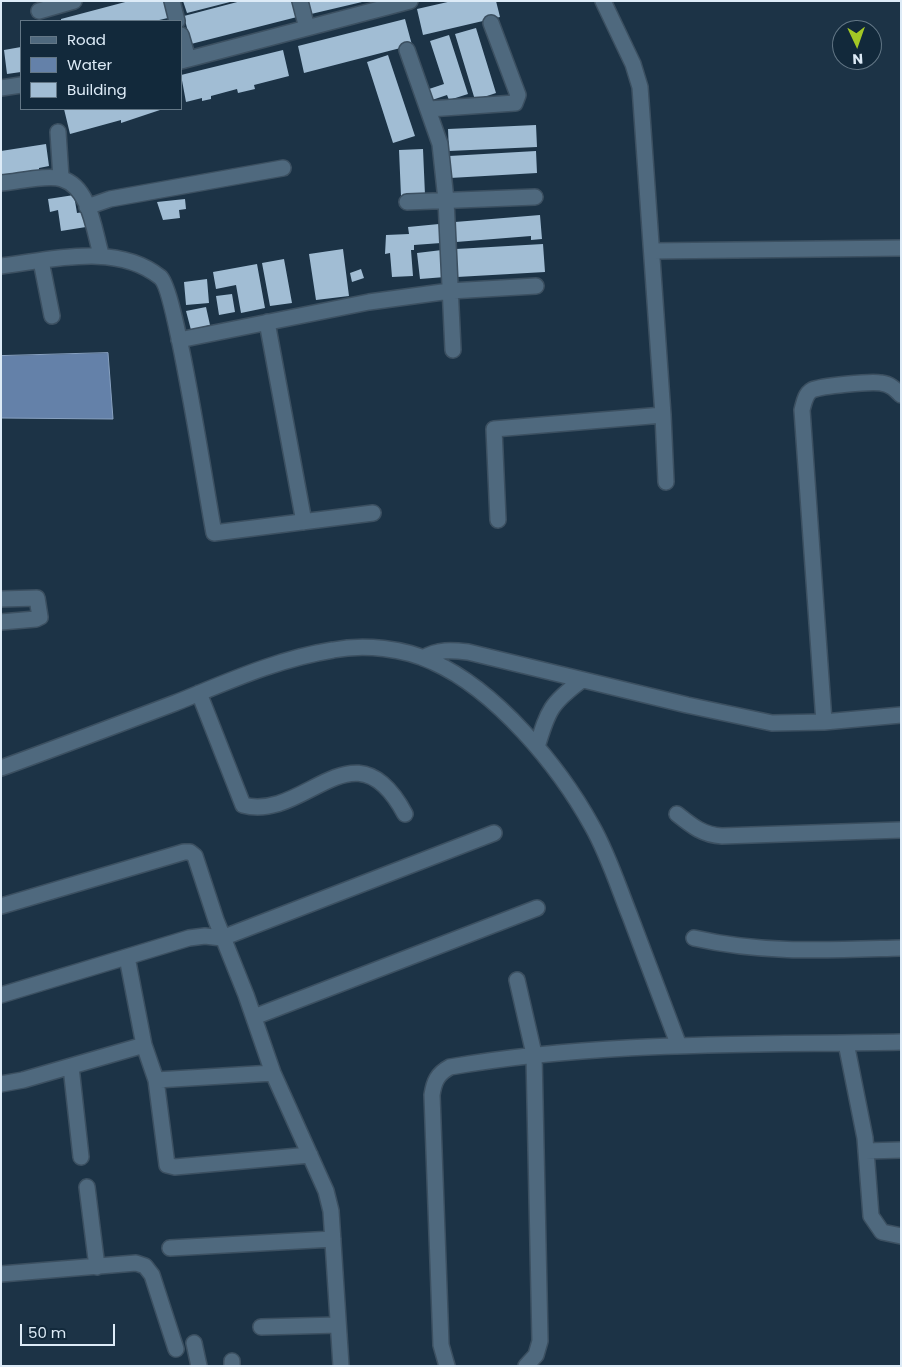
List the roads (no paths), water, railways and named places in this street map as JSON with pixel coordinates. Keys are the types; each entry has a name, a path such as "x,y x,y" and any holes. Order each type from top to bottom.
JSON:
{"street":[{"path":"39,11 74,1"},
{"path":"172,1 178,20"},
{"path":"300,1 307,28"},
{"path":"182,43 184,60 307,28 389,4 410,1"},
{"path":"604,1 633,64 640,86 653,251 666,482"},
{"path":"429,109 509,104 518,99 491,23"},
{"path":"407,50 440,144 446,200 453,350"},
{"path":"1,88 20,85"},
{"path":"58,132 61,178"},
{"path":"87,207 110,200 282,168"},
{"path":"1,183 61,178 72,183 80,192 87,207 101,254"},
{"path":"407,202 535,197"},
{"path":"653,251 901,248"},
{"path":"1,266 101,254 152,271 162,278 167,286 179,340 214,533 373,513"},
{"path":"41,261 52,316"},
{"path":"179,340 369,302 450,291 536,286"},
{"path":"267,322 304,522"},
{"path":"824,722 802,410 805,399 811,391 823,387 881,383 893,387 901,395"},
{"path":"498,520 494,429 663,415"},
{"path":"1,599 37,598 42,613 36,619 1,622"},
{"path":"1,768 282,661 335,649 369,648 404,652 423,658 456,674 499,708 537,747 568,785 594,828 615,876 679,1046"},
{"path":"423,658 433,652 459,651 772,722 824,722 901,715"},
{"path":"537,747 546,716 553,704 582,680"},
{"path":"199,693 243,805 255,808 271,806 324,782 354,772 365,772 389,789 406,814"},
{"path":"677,814 697,830 709,835 722,836 901,830"},
{"path":"1,995 189,938 206,936 222,938 494,834"},
{"path":"1,906 190,852 198,860 222,938 254,1017 273,1073 326,1190 331,1211 341,1366"},
{"path":"254,1017 537,908"},
{"path":"694,938 731,946 781,950 901,948"},
{"path":"127,957 144,1045 156,1080 167,1164 174,1167 310,1154"},
{"path":"517,980 534,1054 540,1341 536,1355 526,1366"},
{"path":"447,1366 441,1345 432,1095 434,1082 442,1072 450,1067 534,1054 679,1046 901,1042"},
{"path":"846,1043 866,1151 871,1216 882,1232 901,1236"},
{"path":"1,1084 71,1067 144,1045"},
{"path":"71,1067 80,1157"},
{"path":"156,1080 273,1073"},
{"path":"866,1151 901,1150"},
{"path":"87,1187 97,1267"},
{"path":"170,1248 333,1239"},
{"path":"1,1274 136,1263 145,1266 152,1275 176,1349"},
{"path":"261,1327 338,1325"},
{"path":"194,1343 199,1366"}],"water":[{"path":"108,353 113,419 1,418 1,356"}]}
